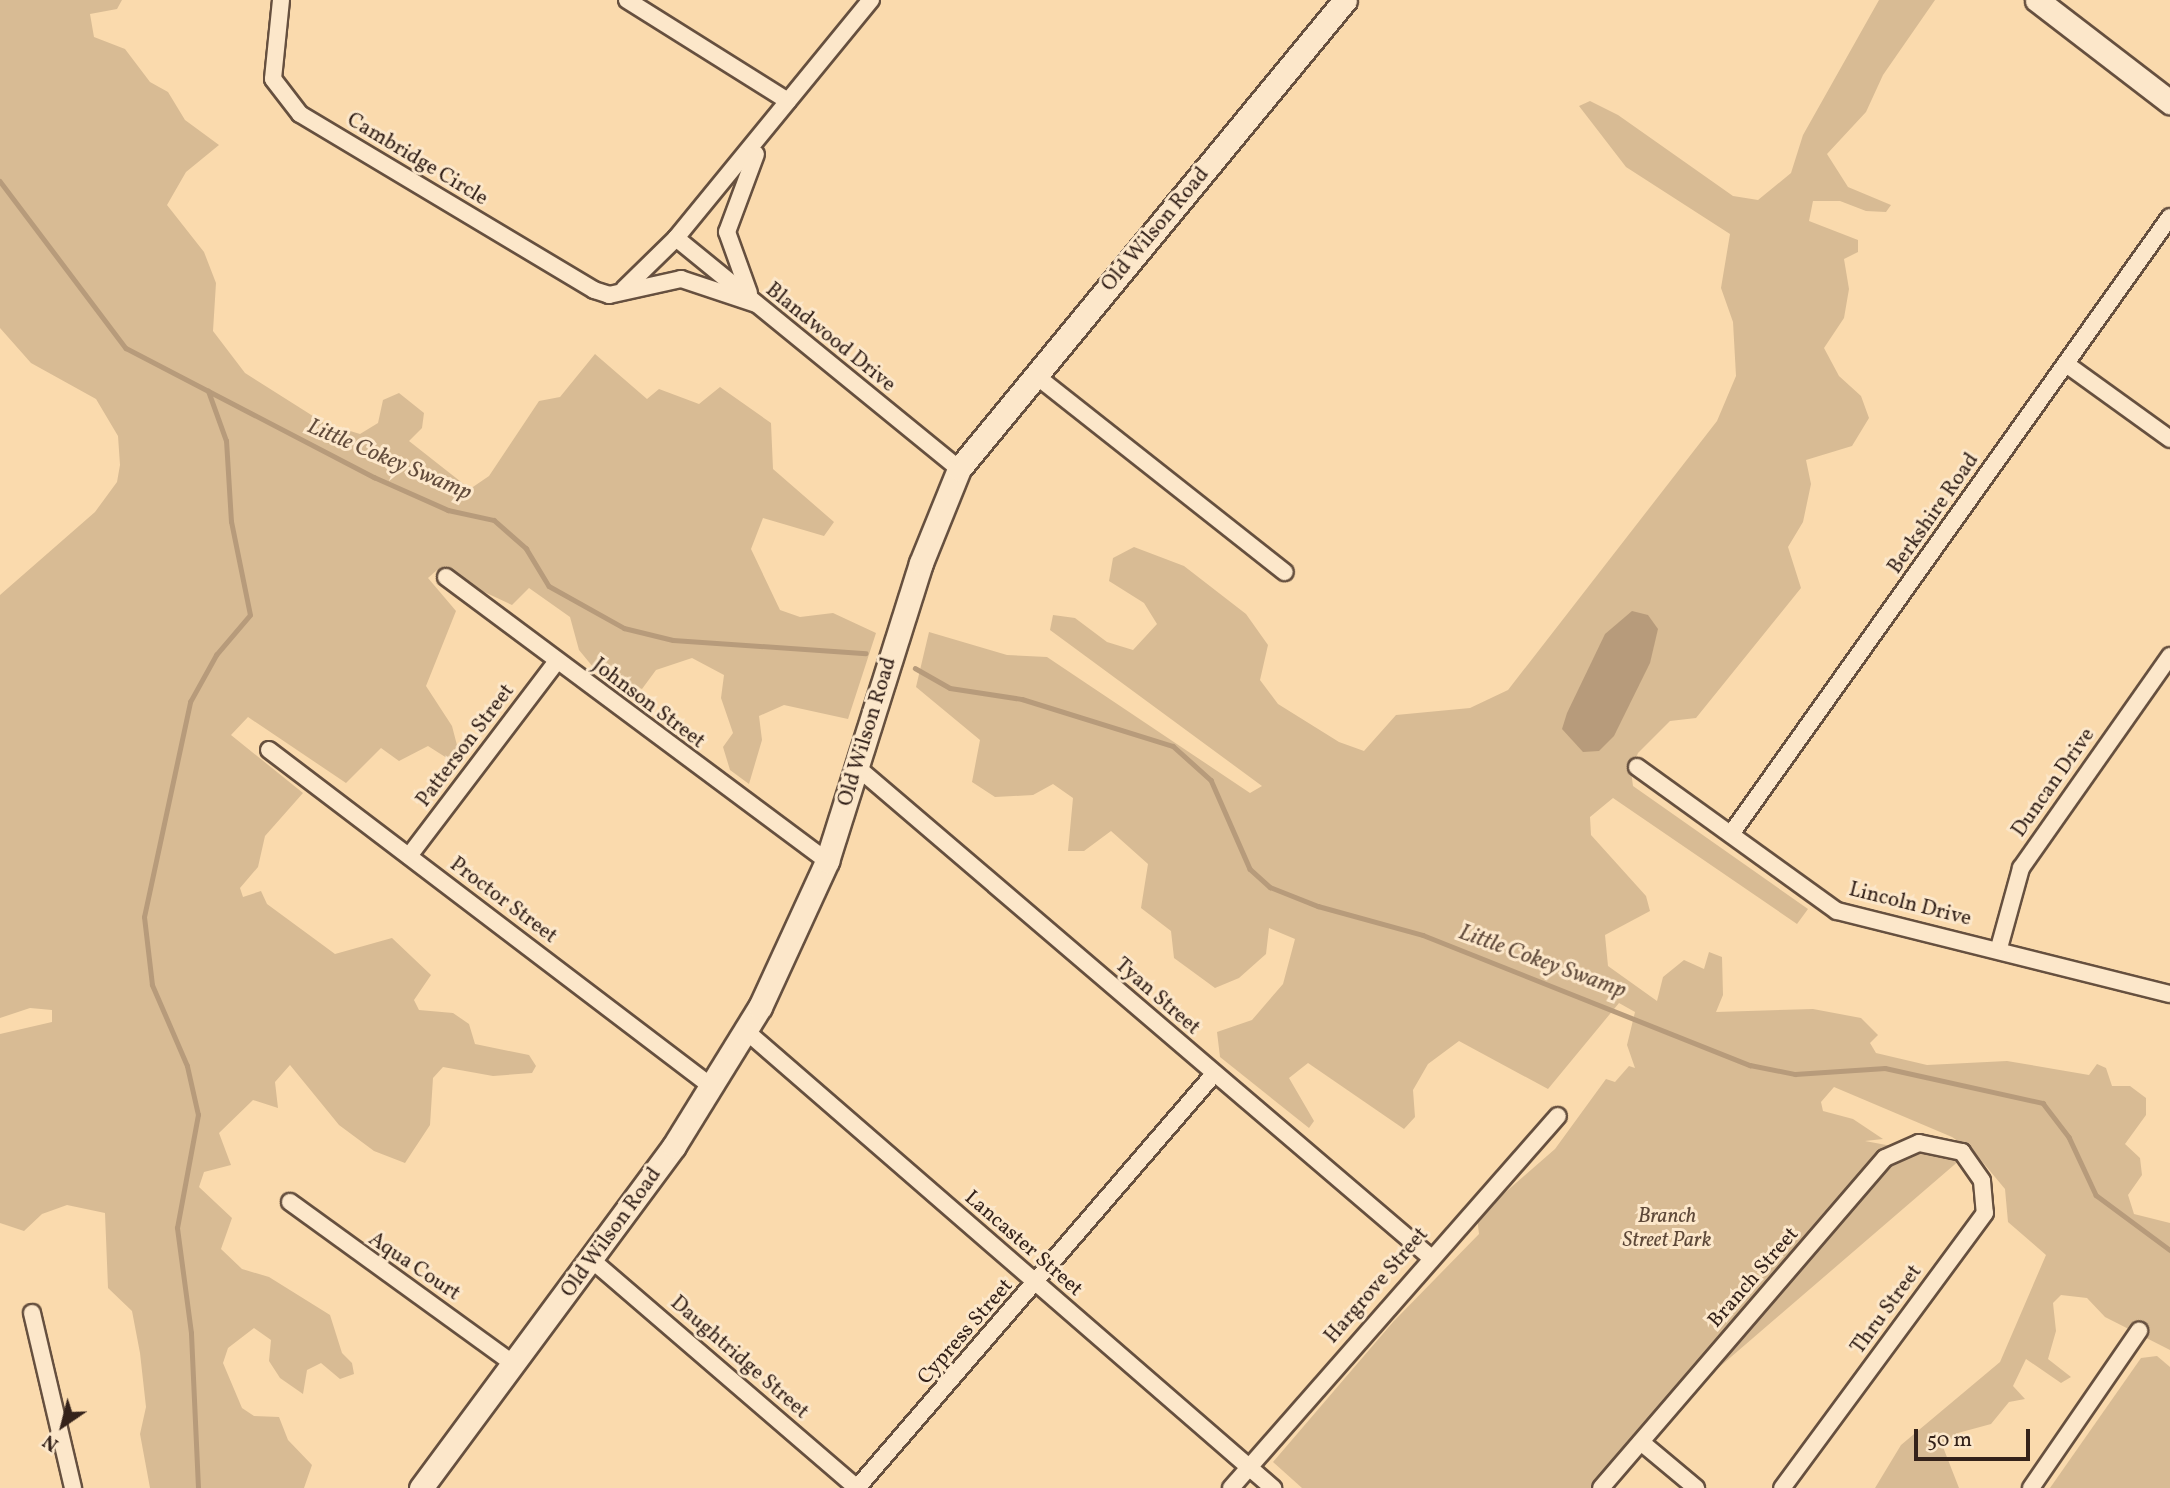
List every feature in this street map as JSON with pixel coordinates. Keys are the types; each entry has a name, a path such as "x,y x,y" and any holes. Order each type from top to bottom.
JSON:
{"street":[{"name":"Cambridge Circle","path":"281,0 273,79 300,114 594,290 622,290 681,279 755,304"},
{"path":"627,0 788,101"},
{"path":"622,290 676,238 767,131 788,101 871,0"},
{"name":"Old Wilson Road","path":"429,1485 593,1261 712,1087 746,1031 827,860 921,563 959,469 1345,0"},
{"path":"2037,0 2170,102"},
{"path":"755,304 735,267 727,232 767,131"},
{"name":"Berkshire Road","path":"1731,834 2170,217"},
{"name":"Blandwood Drive","path":"676,238 959,469"},
{"path":"2066,364 2170,439"},
{"path":"1035,375 1283,572"},
{"name":"Johnson Street","path":"446,577 827,860"},
{"name":"Duncan Drive","path":"1999,948 2021,868 2170,656"},
{"name":"Patterson Street","path":"409,856 557,661"},
{"name":"Proctor Street","path":"269,750 712,1087"},
{"name":"Lincoln Drive","path":"1637,767 1838,911 1999,948 2170,994"},
{"name":"Tyan Street","path":"858,768 1429,1256"},
{"name":"Lancaster Street","path":"746,1031 1273,1488"},
{"name":"Cypress Street","path":"857,1488 1214,1074"},
{"name":"Hargrove Street","path":"1231,1488 1429,1256 1559,1116"},
{"name":"Branch Street","path":"1601,1488 1885,1158 1919,1143 1962,1152"},
{"name":"Thru Street","path":"1782,1488 1985,1213 1982,1181 1962,1152"},
{"name":"Aqua Court","path":"290,1202 515,1365"},
{"name":"Daughtridge Street","path":"593,1261 857,1488"},
{"path":"32,1312 73,1488"},
{"path":"2031,1488 2140,1331"},
{"path":"1641,1442 1696,1488"}],"green space":[{"path":"0,0 122,0 117,9 90,14 94,37 125,49 150,82 168,92 185,120 219,145 186,172 167,205 204,252 216,283 213,331 245,373 324,423 360,434 378,423 383,400 399,393 424,413 422,428 409,441 470,489 489,476 539,401 560,397 595,354 647,399 659,389 699,404 720,387 771,423 773,469 834,522 824,536 763,518 751,549 780,610 800,617 833,613 876,633 848,719 784,705 759,716 762,740 749,784 730,770 723,747 733,733 721,698 724,675 692,658 656,670 642,689 593,667 579,650 570,617 529,588 512,605 437,570 428,578 456,611 426,686 452,726 458,749 450,760 428,746 399,761 381,748 346,783 248,717 231,735 303,793 265,836 258,867 240,888 243,897 261,891 267,904 335,954 392,938 431,975 414,1000 419,1010 453,1013 469,1024 475,1044 529,1055 536,1066 532,1073 493,1076 443,1067 433,1078 430,1125 405,1163 374,1151 339,1125 290,1065 275,1082 278,1108 253,1100 219,1133 231,1165 204,1172 199,1187 232,1218 221,1249 242,1269 269,1277 330,1315 342,1353 352,1363 354,1374 340,1379 321,1363 307,1370 303,1394 280,1378 269,1361 271,1340 254,1328 228,1348 223,1363 242,1408 254,1416 279,1417 288,1440 312,1465 304,1488 150,1488 140,1434 146,1407 140,1353 132,1311 108,1288 105,1213 67,1205 42,1214 24,1231 0,1223 0,1034 52,1022 52,1010 30,1008 0,1018 0,595 95,512 117,482 120,465 118,436 96,399 31,363 0,328"},
{"name":"Branch Street Park","path":"1879,0 1935,0 1883,75 1866,112 1827,154 1848,187 1891,205 1886,212 1866,211 1840,201 1813,201 1809,221 1858,240 1858,252 1844,259 1849,289 1844,318 1824,348 1839,376 1861,396 1869,418 1852,446 1806,460 1811,484 1803,522 1788,547 1801,588 1696,718 1670,721 1638,753 1631,771 1633,786 1808,909 1797,924 1613,798 1590,817 1591,835 1646,896 1650,911 1605,935 1608,966 1657,1001 1663,977 1684,960 1704,969 1709,952 1722,957 1723,995 1716,1012 1813,1009 1861,1018 1878,1035 1870,1043 1876,1053 1927,1065 2007,1061 2089,1075 2097,1064 2106,1068 2112,1086 2130,1086 2146,1098 2146,1115 2125,1144 2140,1158 2142,1175 2128,1195 2134,1214 2170,1223 2170,1350 2105,1317 2087,1298 2061,1295 2053,1303 2056,1331 2048,1359 2071,1377 2061,1383 2026,1359 2013,1386 2025,1399 2009,1402 1991,1424 1958,1433 1943,1447 1959,1488 1875,1488 1901,1445 2000,1362 2046,1255 2008,1222 2005,1189 1975,1153 1952,1137 1834,1087 1821,1102 1823,1111 1853,1119 1883,1139 1865,1141 1961,1159 1623,1450 1596,1488 1302,1488 1273,1462 1393,1322 1479,1234 1477,1217 1555,1149 1606,1079 1615,1082 1629,1066 1635,1068 1627,1045 1635,1012 1619,1003 1548,1089 1459,1041 1428,1064 1413,1090 1415,1117 1404,1129 1308,1063 1289,1078 1314,1121 1309,1128 1220,1057 1217,1032 1252,1020 1283,984 1295,939 1269,928 1266,954 1239,978 1215,988 1174,958 1171,931 1141,908 1148,864 1111,831 1084,851 1068,851 1073,798 1053,784 1033,795 995,797 972,782 980,740 916,687 929,632 1007,655 1047,657 1250,793 1262,786 1050,630 1053,615 1075,618 1107,642 1133,650 1157,624 1144,603 1109,581 1113,558 1134,547 1184,566 1246,614 1268,645 1260,680 1278,704 1339,742 1364,751 1396,715 1470,708 1508,690 1717,421 1736,376 1733,322 1721,288 1730,234 1626,167 1579,106 1590,101 1618,115 1733,196 1758,200 1791,173 1803,135"},
{"path":"2157,1356 2170,1367 2170,1488 2050,1488 2141,1358"}],"shaded area":[{"path":"1632,611 1648,615 1658,629 1650,663 1614,736 1599,751 1583,752 1562,729 1567,713 1605,634"}],"waterway":[{"name":"Little Cokey Swamp","path":"0,181 126,348 374,477 448,510 494,520 526,548 549,586 624,628 673,640 866,653"},
{"path":"198,1488 191,1333 177,1228 198,1115 187,1066 152,985 144,917 190,702 216,655 250,615 231,522 226,441 208,391"},
{"name":"Little Cokey Swamp","path":"915,668 950,688 1022,699 1173,746 1211,780 1250,869 1270,887 1318,906 1423,935 1750,1065 1795,1074 1885,1068 2043,1103 2069,1137 2096,1195 2170,1250"}]}
